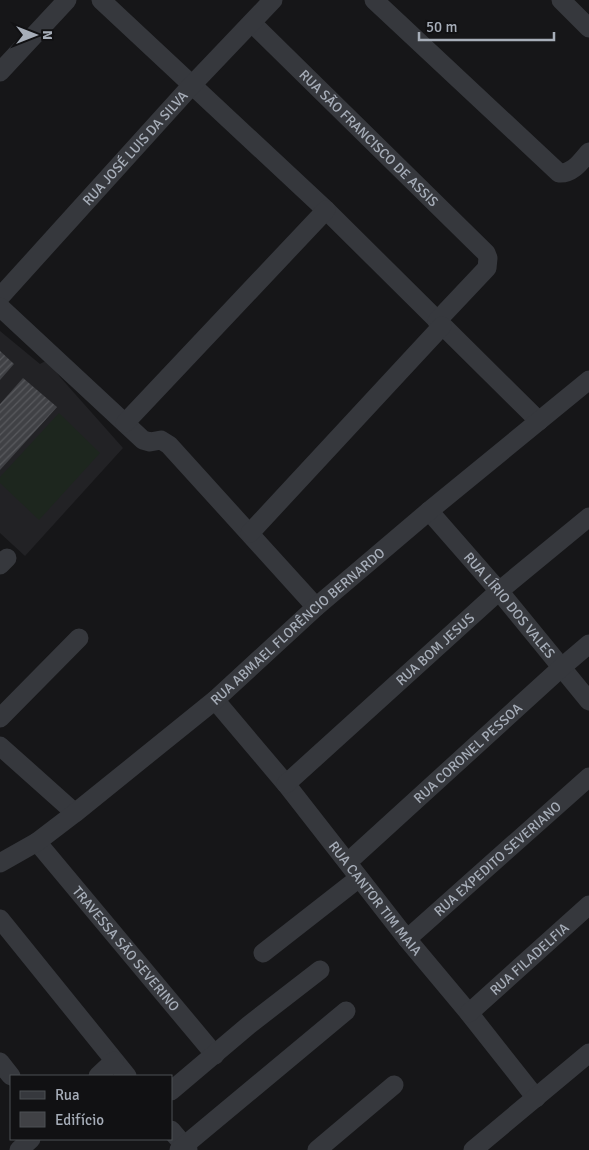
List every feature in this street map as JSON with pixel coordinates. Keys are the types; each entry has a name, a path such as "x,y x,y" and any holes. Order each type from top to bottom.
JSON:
{"street":[{"path":"0,72 67,0"},
{"path":"101,0 326,210 539,421"},
{"name":"RUA JOSÉ LUIS DA SILVA","path":"0,297 191,86 273,0"},
{"path":"374,0 560,172 573,170 589,152"},
{"path":"568,2 589,28"},
{"name":"RUA SÃO FRANCISCO DE ASSIS","path":"252,23 486,253 488,258 487,268 439,323"},
{"path":"125,423 326,210"},
{"path":"0,307 147,442 161,440 169,445 316,608"},
{"path":"250,533 439,323"},
{"name":"RUA ABMAEL FLORÊNCIO BERNARDO","path":"0,863 37,842 76,813 215,700 316,608 429,511 589,380"},
{"name":"RUA LÍRIO DOS VALES","path":"429,511 499,591 589,701"},
{"name":"RUA BOM JESUS","path":"286,784 499,591 589,517"},
{"path":"0,718 79,638"},
{"name":"RUA CORONEL PESSOA","path":"348,862 562,666 589,644"},
{"name":"RUA CANTOR TIM MAIA","path":"215,700 286,784 536,1098"},
{"path":"0,746 76,813"},
{"name":"RUA EXPEDITO SEVERIANO","path":"408,939 589,777"},
{"name":"TRAVESSA SÃO SEVERINO","path":"37,842 215,1055"},
{"path":"263,953 359,878"},
{"name":"RUA FILADELFIA","path":"469,1012 589,905"},
{"path":"0,919 126,1075"},
{"path":"172,1090 249,1025 320,970"},
{"path":"172,1131 184,1148 346,1011"},
{"path":"472,1150 589,1053"},
{"path":"99,1075 114,1061"},
{"path":"0,1062 10,1075"},
{"path":"318,1150 394,1085"},
{"path":"19,1150 30,1140"}],"shaded area":[{"path":"0,331 40,364 47,360 123,448 25,556 0,533"},
{"path":"59,413 100,453 39,520 0,483 0,477"}],"building":[{"path":"0,351 14,364 0,380"},
{"path":"23,378 57,407 0,470 0,404"}]}
